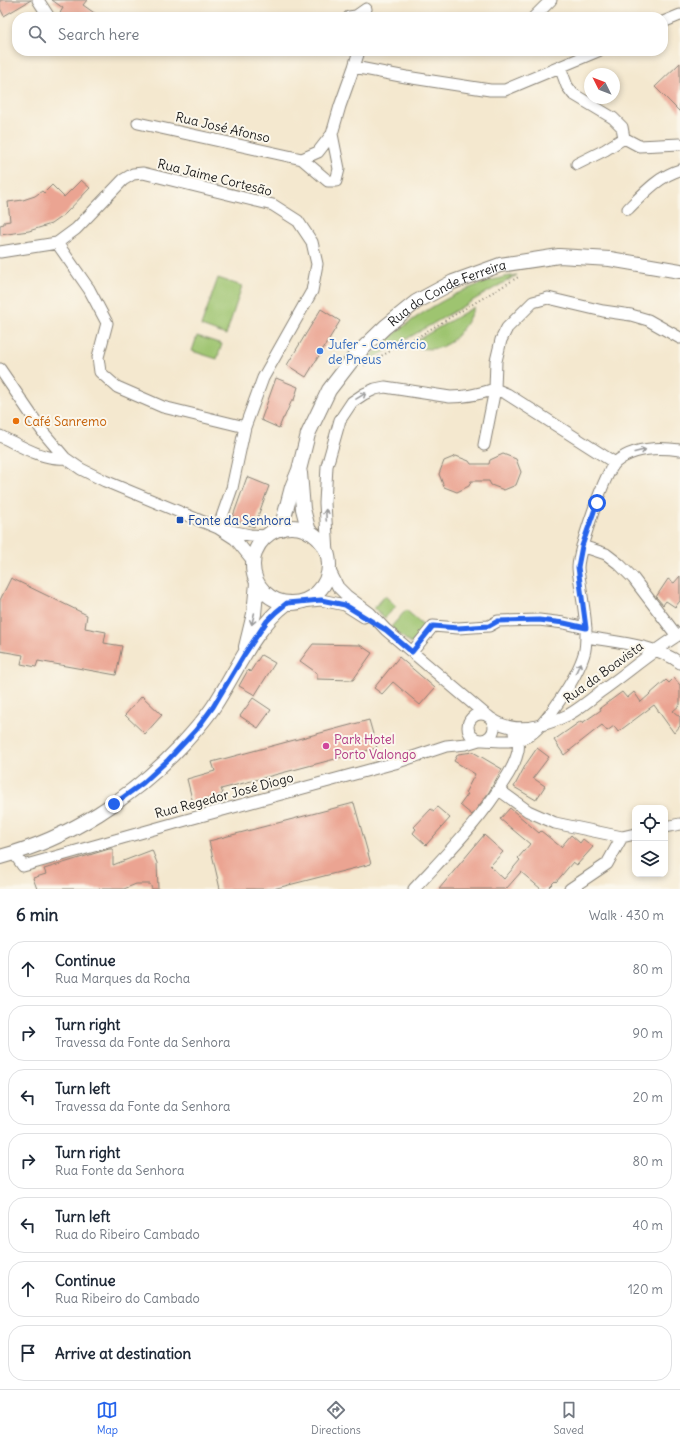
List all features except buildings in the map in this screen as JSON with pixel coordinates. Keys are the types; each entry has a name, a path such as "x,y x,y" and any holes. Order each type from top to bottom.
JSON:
{"main road":[{"name":"Rua do Conde Ferreira","path":"280,529 292,487 299,470 308,434 329,390 356,355 385,327 416,302 453,282 500,265 559,256 610,259 680,271"},
{"name":"Rua do Conde Ferreira","path":"299,470 302,507 309,532"},
{"path":"244,655 254,616 257,583 253,569 253,561 258,547 267,536 280,529 295,527 309,532 321,541 328,554 329,569 327,577 320,589 309,599 302,602 287,603 273,599 257,583"},
{"path":"0,857 14,854 70,830 92,818 143,783 168,760 196,730 213,707 244,655 267,621 287,603"}],"street":[{"path":"38,0 45,12"},
{"path":"539,12 551,0"},
{"path":"668,20 680,15"},
{"name":"Rua José Afonso","path":"302,159 318,152 332,134 357,56"},
{"path":"354,67 490,90 505,90 586,56"},
{"path":"560,67 567,86 573,94 613,118 622,127 624,138"},
{"name":"Rua José Afonso","path":"138,122 302,159 328,181 336,181 339,169 332,134"},
{"path":"624,138 639,146 680,144"},
{"path":"577,164 605,150 624,138"},
{"path":"628,208 648,188 664,177 680,170"},
{"name":"Rua Jaime Cortesão","path":"57,243 76,229 123,180 133,174 142,173 273,205 298,221 312,242 317,264 312,291 263,378 245,427 232,488 218,528"},
{"path":"0,252 57,243 89,288 107,323 98,357 100,372 117,387 163,407 245,427"},
{"path":"484,445 495,389 496,362 501,340 507,328 533,302 548,298 603,311 630,315 648,320 680,338"},
{"path":"0,369 43,432 65,458 81,469 105,481 218,528 250,535 267,536"},
{"path":"328,554 325,503 327,466 340,420 352,402 370,391 385,387 450,397 460,397 483,393 495,389 507,394 615,463"},
{"path":"0,436 42,456 54,459 65,458"},
{"path":"542,724 571,683 584,654 586,632 578,567 582,546 597,503 615,463 625,456 639,450 656,448 680,450"},
{"path":"218,528 235,539 253,561"},
{"path":"582,546 606,554 619,564 633,578 678,635 657,650"},
{"path":"329,569 338,587 346,596 370,613 386,630 450,685 467,710 471,736 481,740 521,742"},
{"path":"302,602 321,600 345,605 386,630"},
{"name":"Rua da Boavista","path":"412,652 433,626 458,628 489,626 498,621 539,620 564,623 586,632 657,650 672,656 680,663"},
{"name":"Rua da Boavista","path":"450,685 498,724 516,728 527,728 569,714 657,650"},
{"path":"468,724 476,714 488,716 494,723 491,736 481,740"},
{"name":"Rua Regedor José Diogo","path":"446,746 463,734 468,724"},
{"name":"Rua da Boavista","path":"521,742 542,724"},
{"path":"505,726 512,730 521,742"},
{"name":"Rua Regedor José Diogo","path":"14,854 23,866 395,763 446,746 466,744 481,740"},
{"path":"499,741 509,747 514,762"},
{"path":"414,889 477,820 499,790 511,769 521,742"},
{"path":"499,790 528,811 555,823 622,837 632,835"},
{"path":"668,826 680,824"},
{"path":"570,889 607,864 622,837"}],"path":[{"path":"364,366 419,336 526,272"}],"green space":[{"path":"517,275 365,363 396,333 434,306 475,286 496,279"},
{"path":"218,278 242,286 226,335 201,326"},
{"path":"474,307 456,337 450,342 438,348 430,349 407,346"},
{"path":"197,336 222,344 217,359 192,351"},
{"path":"385,596 396,606 385,618 374,608"},
{"path":"406,610 426,627 411,644 391,627"}],"place":[{"name":"Jufer - Comércio de Pneus","path":"320,351"},
{"name":"Café Sanremo","path":"16,421"},
{"name":"Fonte da Senhora","path":"180,520"},
{"name":"Park Hotel Porto Valongo","path":"326,746"}],"route":[{"path":"114,804 143,783 168,760 196,730 213,707 244,655 267,621 287,603 321,600 345,605 386,630 412,652 433,626 458,628 489,626 498,621 539,620 564,623 586,628 578,567 582,546 597,503"}]}
